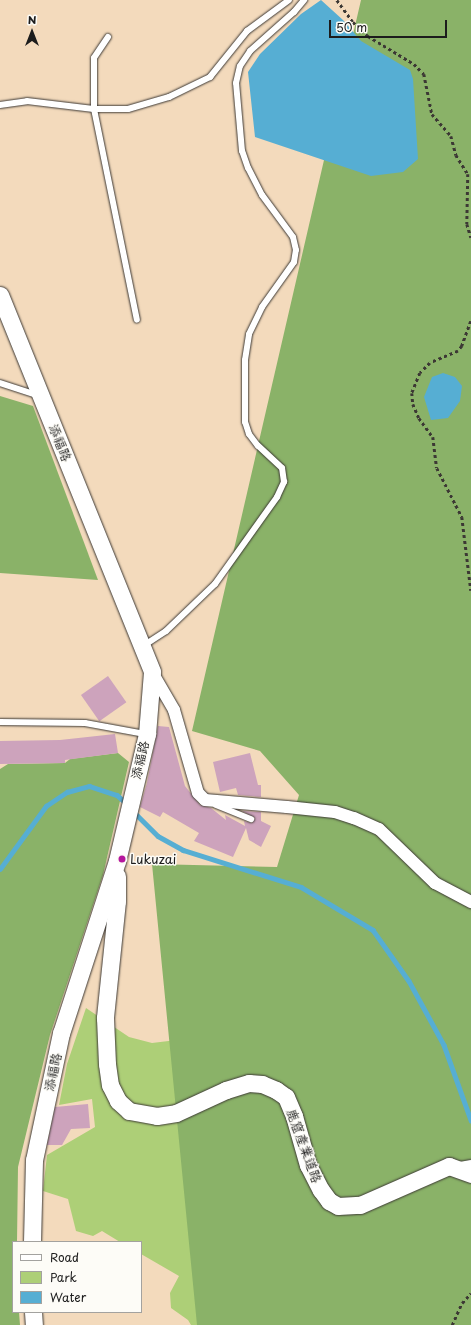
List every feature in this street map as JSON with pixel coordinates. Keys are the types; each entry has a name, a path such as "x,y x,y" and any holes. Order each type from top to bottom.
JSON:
{"street":[{"name":"添福路","path":"0,295 143,646 152,672 147,734 117,862 61,1033 34,1160 32,1241"},
{"path":"152,672 174,710 198,793 205,800 335,812 354,818 379,829 435,883 471,902"},
{"name":"鹿窟產業道路","path":"117,862 117,901 105,1018 106,1056 110,1085 118,1101 128,1111 157,1116 176,1113 226,1090 249,1083 269,1087 286,1097 294,1116 308,1165 321,1190 329,1201 338,1206 360,1204 448,1166"},
{"path":"448,1166 471,1174"},
{"path":"33,1313 34,1325"}],"lane":[{"path":"0,105 33,101 94,109 128,109 169,97 196,85 210,76 246,31 289,0"},
{"path":"143,646 171,627 215,584 277,496 284,482 282,468 258,446 249,434 245,422 245,360 249,334 262,307 294,262 296,250 293,238 262,195 248,168 242,151 236,82 240,66 250,51 294,12 304,0"},
{"path":"108,37 94,58 94,109 137,320"},
{"path":"0,383 41,396"},
{"path":"0,722 85,724 147,734"},
{"path":"205,800 251,820"},
{"path":"448,1166 471,1163"}],"path":[{"path":"337,0 353,22 368,36 414,64 424,74 432,114 451,136 456,155 468,174 467,224 471,237"},
{"path":"471,322 462,346 458,351 430,363 420,373 412,393 413,404 419,418 433,437 437,468 462,517 471,590"},
{"path":"452,1325 462,1303 471,1293"}],"green space":[{"path":"361,0 471,0 471,1325 197,1325 152,864 277,867 299,795 260,751 192,731"},
{"path":"0,396 33,406 98,580 0,573"},
{"path":"118,753 129,762 103,875 50,1035 18,1167 17,1241 12,1241 12,1313 19,1313 20,1325 0,1325 0,769 8,764 65,763 70,759"},
{"path":"86,1008 129,1037 152,1043 185,1039 471,1325 191,1325 188,1320 171,1308 170,1293 179,1276 142,1255 142,1241 118,1241 102,1231 93,1236 76,1231 68,1199 43,1191 47,1155 95,1127 92,1099 59,1105 67,1064"}],"water":[{"path":"321,0 343,20 361,41 410,70 413,79 418,159 403,172 371,176 255,137 248,72 260,54 301,14"},
{"path":"443,373 455,377 462,386 460,401 448,418 431,420 424,397 432,377"}],"building":[{"path":"108,676 126,702 99,721 81,695"},
{"path":"158,726 169,727 185,786 200,805 211,808 226,820 225,815 245,826 244,821 252,823 255,818 242,811 261,812 261,821 271,826 261,847 249,840 246,828 233,857 194,841 199,833 163,812 160,817 140,807 147,783"},
{"path":"115,734 118,753 65,760 65,763 0,764 0,741 60,740"},
{"path":"250,753 258,785 261,785 261,797 238,795 236,788 220,792 213,762"},
{"path":"88,1104 90,1128 71,1129 62,1145 47,1145 55,1107"}],"waterway":[{"path":"0,869 46,806 67,792 89,786 117,795 127,804"},
{"path":"133,811 158,836 183,850 301,887 373,930 409,981 444,1045 471,1120"}],"place":[{"name":"Lukuzai","path":"122,859"}]}
